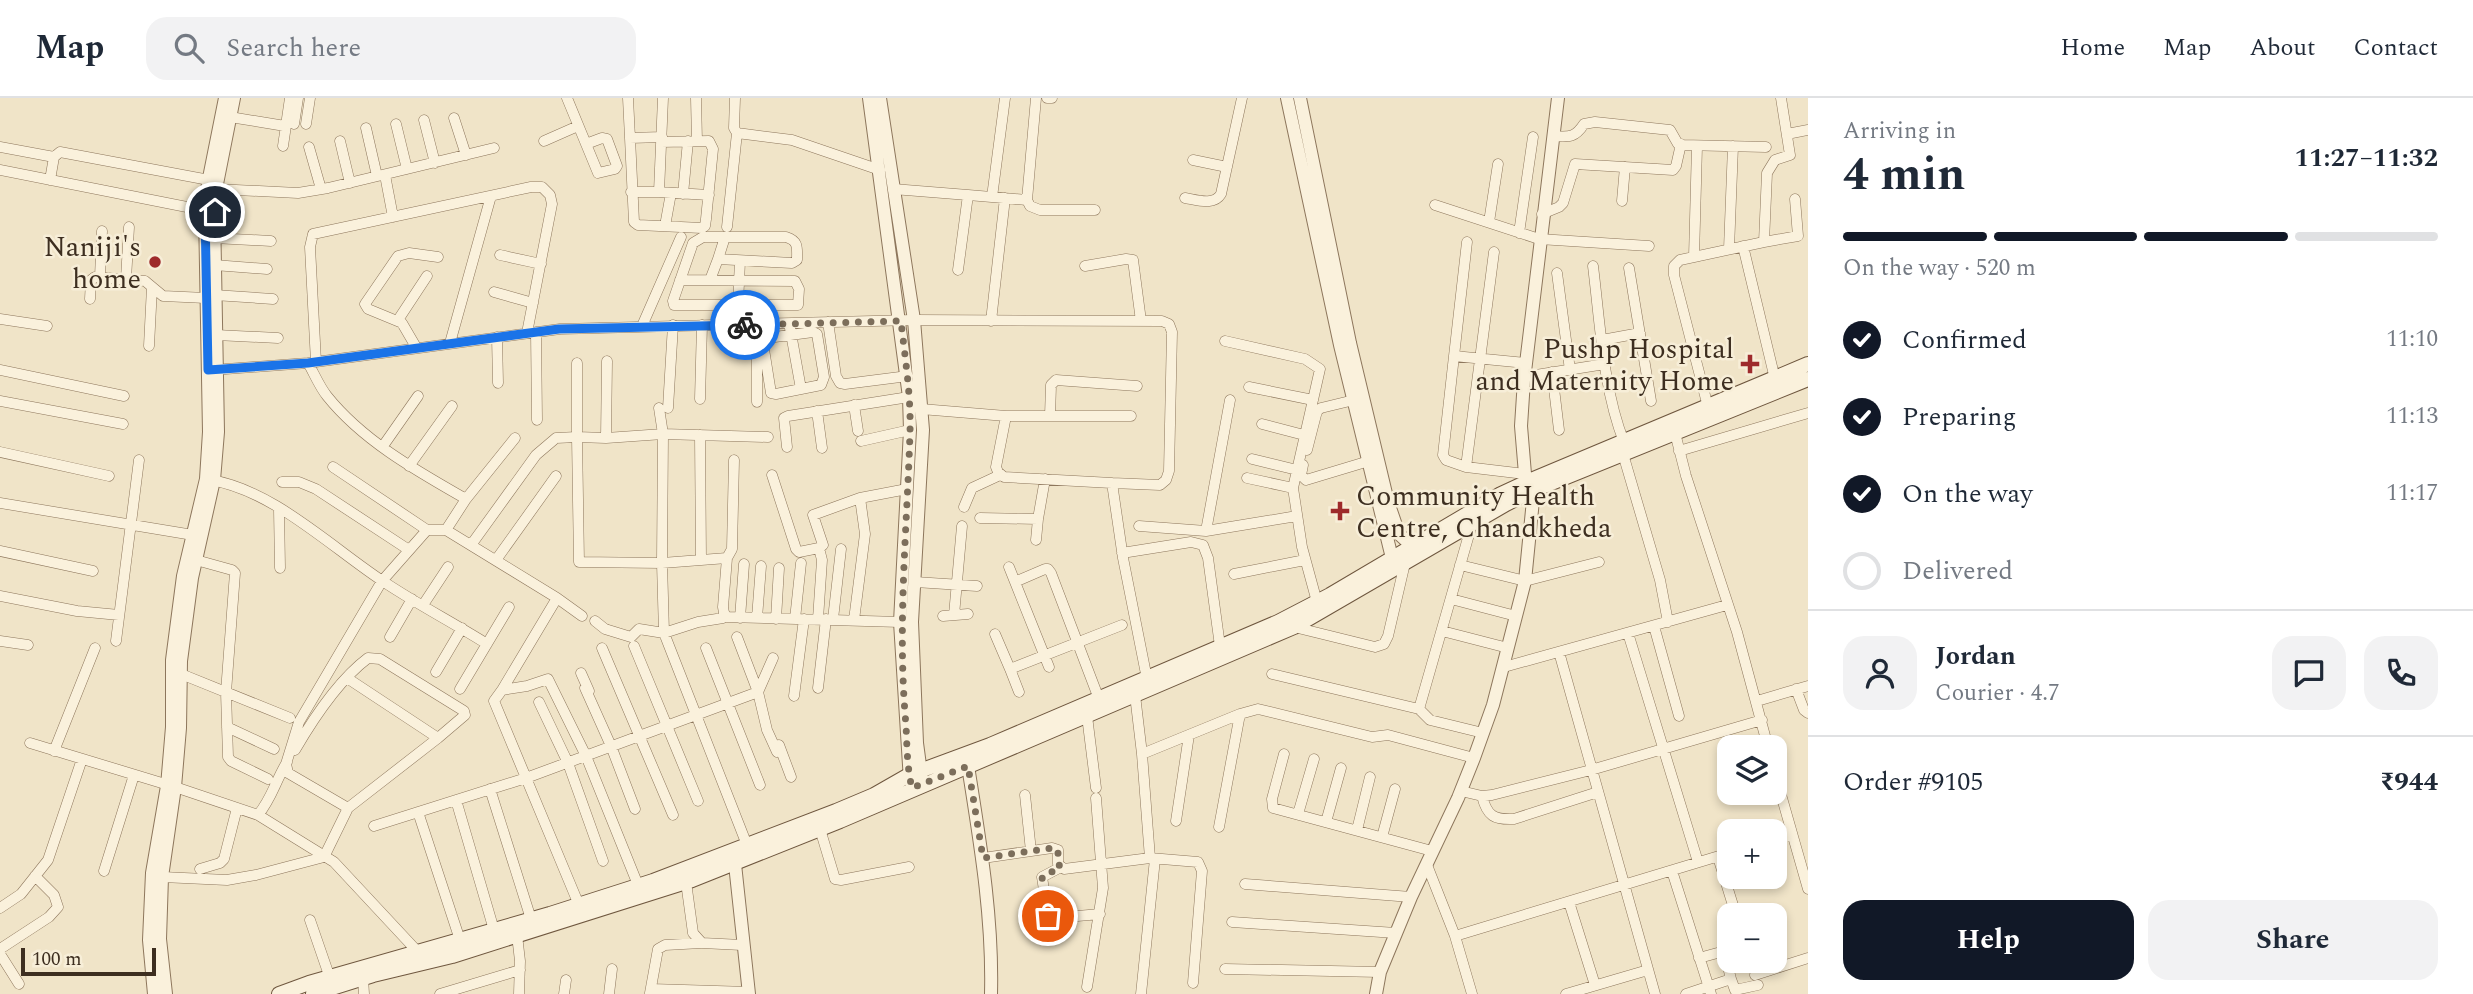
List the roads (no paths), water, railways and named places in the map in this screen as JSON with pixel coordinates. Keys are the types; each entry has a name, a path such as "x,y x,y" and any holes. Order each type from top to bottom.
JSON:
{"main road":[{"path":"1674,427 1708,407 1808,364"},
{"path":"313,994 363,978 452,956 686,882 738,852 865,799 916,779 968,766 1294,627 1399,561 1413,547 1501,494 1808,379"},
{"path":"279,994 579,905 738,852 820,829 916,779 990,745 1279,622 1472,524 1529,482"}],"street":[{"path":"212,370 210,212 225,98"},
{"path":"212,185 234,98"},
{"path":"290,98 290,125"},
{"path":"283,146 298,98"},
{"path":"306,124 310,98"},
{"path":"567,98 586,144"},
{"path":"628,98 634,222 638,225 705,226 713,149 709,141 630,138"},
{"path":"659,192 663,98"},
{"path":"683,194 696,98"},
{"path":"710,280 726,232 737,132 734,128 735,98"},
{"path":"869,98 923,430 912,622 916,779"},
{"path":"880,98 907,320 910,430 900,622 916,779"},
{"path":"992,197 1005,98"},
{"path":"1035,98 1027,200 1031,206 1040,210 1095,210"},
{"path":"1287,98 1354,400 1399,561 1388,636 1384,644 1375,647 1294,627"},
{"path":"1300,98 1350,343 1388,502 1399,534 1413,547"},
{"path":"1376,994 1380,972 1396,933 1474,758 1504,667 1525,581 1529,482 1521,426 1539,239 1558,98"},
{"path":"1764,242 1767,173 1775,160 1790,155 1781,98"},
{"path":"1185,198 1212,201 1218,199 1227,167 1238,99"},
{"path":"230,117 290,125"},
{"path":"454,118 466,155"},
{"path":"424,120 435,163"},
{"path":"1553,136 1571,138 1577,135 1584,124 1595,122 1670,130 1681,145 1766,147"},
{"path":"396,124 407,169"},
{"path":"544,141 578,125"},
{"path":"366,128 393,217"},
{"path":"1787,134 1808,130"},
{"path":"737,132 804,143 880,170"},
{"path":"1519,233 1533,136"},
{"path":"340,141 350,183"},
{"path":"1542,214 1563,203 1575,164 1673,170 1681,145"},
{"path":"1694,257 1697,146"},
{"path":"1729,249 1733,146"},
{"path":"0,147 54,157"},
{"path":"309,147 321,189"},
{"path":"50,180 54,157 60,152 212,185 298,193 494,148"},
{"path":"1193,160 1227,167"},
{"path":"1489,222 1498,164"},
{"path":"1622,201 1625,167"},
{"path":"0,170 210,212"},
{"path":"466,499 410,467 364,434 326,395 312,362 313,234 531,187 547,190 552,204 533,303 531,333 537,420"},
{"path":"893,189 1027,200"},
{"path":"631,192 709,195"},
{"path":"665,226 671,193"},
{"path":"958,270 968,195"},
{"path":"450,343 491,196"},
{"path":"991,321 1005,198"},
{"path":"1708,407 1674,275 1674,266 1680,260 1798,236 1795,199"},
{"path":"1435,205 1539,239 1649,246"},
{"path":"166,994 160,939 162,877 180,727 181,674 210,480 209,432 216,335 210,296 215,265 215,238 210,212"},
{"path":"126,279 129,227"},
{"path":"100,278 102,231"},
{"path":"680,280 795,281 798,283 798,305 674,305 680,280 697,239 726,232 786,237 797,244 797,260 792,263 718,258"},
{"path":"642,326 681,237"},
{"path":"215,238 271,241"},
{"path":"1467,242 1443,455 1446,460 1466,467 1529,482"},
{"path":"1743,246 1775,379"},
{"path":"1466,467 1494,252"},
{"path":"416,347 402,323 368,309 366,302 398,256 409,253 438,257"},
{"path":"500,255 541,264"},
{"path":"1085,266 1133,260 1141,321"},
{"path":"737,325 740,261"},
{"path":"215,265 267,269"},
{"path":"1593,266 1605,364 1618,428 1660,580 1668,622"},
{"path":"1629,268 1651,401"},
{"path":"1557,273 1570,370"},
{"path":"398,320 427,276"},
{"path":"90,299 91,281 100,278 145,281 163,296 273,299"},
{"path":"149,346 152,288"},
{"path":"494,292 533,303"},
{"path":"0,318 47,326"},
{"path":"212,370 312,362 559,329 757,324 790,329 813,332 817,334 824,381 821,385 776,394 771,393 763,343 768,338 790,329 828,322 1161,321 1169,324 1172,332 1169,471 1166,480 1160,485 1045,480 1000,475 972,488 964,507"},
{"path":"828,322 839,383 908,376"},
{"path":"699,399 702,324"},
{"path":"757,324 757,401"},
{"path":"673,325 663,434 664,633 696,714 738,852 743,945 749,993 650,991 658,949 665,945 743,945"},
{"path":"790,329 801,389"},
{"path":"1602,340 1640,333"},
{"path":"216,335 278,338"},
{"path":"497,337 498,383"},
{"path":"1225,341 1305,359 1319,367 1320,374 1293,488 1305,560 1317,602"},
{"path":"1454,356 1526,363"},
{"path":"606,438 607,361"},
{"path":"578,363 579,562 662,563 727,558"},
{"path":"1536,375 1605,364"},
{"path":"0,370 124,396"},
{"path":"1552,372 1559,430"},
{"path":"1050,416 1051,385 1056,380 1137,386"},
{"path":"1248,387 1313,400"},
{"path":"383,446 418,396"},
{"path":"788,447 784,418 909,397"},
{"path":"1206,530 1230,400"},
{"path":"1354,400 1317,411 1301,475 1306,480 1312,479 1369,461"},
{"path":"0,401 123,424"},
{"path":"855,405 860,436 910,430"},
{"path":"410,467 452,406"},
{"path":"921,409 1006,416 1131,416"},
{"path":"817,411 822,447"},
{"path":"1679,451 1808,413"},
{"path":"1000,475 996,467 1006,416"},
{"path":"1262,424 1304,435"},
{"path":"1674,427 1765,735"},
{"path":"471,545 536,455 556,438 663,434 768,437"},
{"path":"700,435 701,560"},
{"path":"446,530 466,499 515,438"},
{"path":"0,452 109,476"},
{"path":"1252,459 1297,470"},
{"path":"116,641 139,460"},
{"path":"734,460 732,549 727,558 724,613 727,617 900,622"},
{"path":"333,467 427,530 446,530 582,616"},
{"path":"772,475 797,551 819,548"},
{"path":"496,560 556,476"},
{"path":"1247,478 1293,488"},
{"path":"210,480 254,495 279,509 382,581 487,644"},
{"path":"154,994 149,940 152,873 171,787 172,660 183,576 210,480"},
{"path":"1036,540 1045,480"},
{"path":"282,482 299,482 316,489 409,550"},
{"path":"1112,483 1147,679"},
{"path":"826,619 819,548 822,545 813,515 860,498 908,489"},
{"path":"854,620 864,534 860,498"},
{"path":"0,503 194,535"},
{"path":"279,509 280,568"},
{"path":"1139,526 1206,530 1297,516"},
{"path":"980,518 1038,519"},
{"path":"1419,709 1472,524"},
{"path":"962,526 957,584 948,615 968,614"},
{"path":"348,808 289,773 286,764 299,722 382,581 427,530"},
{"path":"1123,556 1191,542 1203,545 1208,558 1220,646"},
{"path":"818,688 826,619 841,549"},
{"path":"0,551 93,571"},
{"path":"1123,556 1160,552"},
{"path":"196,560 232,570 237,577 226,692 229,759 268,779"},
{"path":"1234,574 1305,560"},
{"path":"1460,565 1525,581 1599,562"},
{"path":"794,696 801,563"},
{"path":"740,618 744,564"},
{"path":"757,618 761,566"},
{"path":"423,605 447,567"},
{"path":"1009,567 1049,667"},
{"path":"776,619 779,568"},
{"path":"1015,582 1048,569 1099,699"},
{"path":"915,582 978,586"},
{"path":"0,596 77,611 120,615"},
{"path":"557,598 494,701 579,905"},
{"path":"390,637 412,599"},
{"path":"1451,599 1516,616"},
{"path":"1504,667 1727,606"},
{"path":"460,689 509,607"},
{"path":"595,621 605,629 631,637 639,629 664,633 698,622 723,618"},
{"path":"1010,669 1122,625"},
{"path":"1654,626 1679,716"},
{"path":"436,672 462,628"},
{"path":"1442,631 1508,648"},
{"path":"1628,633 1698,862"},
{"path":"995,634 1019,692"},
{"path":"737,637 791,777"},
{"path":"0,641 29,645"},
{"path":"635,646 698,801"},
{"path":"54,751 95,648"},
{"path":"602,648 673,815"},
{"path":"706,648 760,785"},
{"path":"1559,652 1655,994"},
{"path":"162,877 228,880 324,856 348,808 463,718 464,711 380,659 368,658 347,678 308,726 275,782 270,800 258,815"},
{"path":"773,658 758,692 777,752"},
{"path":"581,673 635,809"},
{"path":"181,674 290,718"},
{"path":"1272,674 1419,709 1430,720 1483,733"},
{"path":"347,678 438,738"},
{"path":"502,690 548,679 586,756 638,885"},
{"path":"1757,701 1808,686"},
{"path":"584,688 612,746"},
{"path":"1796,689 1804,710 1808,713"},
{"path":"374,826 526,778 758,692"},
{"path":"1135,695 1152,858 1141,994"},
{"path":"539,702 568,763 603,861"},
{"path":"1142,754 1258,709 1372,737 1388,734 1474,758"},
{"path":"1219,827 1240,714"},
{"path":"1087,716 1103,888 1087,987"},
{"path":"1461,791 1482,796 1591,770 1762,720"},
{"path":"227,727 274,749"},
{"path":"1176,821 1189,735"},
{"path":"30,743 258,815 334,862 417,951"},
{"path":"1284,754 1271,804 1273,808 1432,851"},
{"path":"0,908 21,894 48,860 82,759"},
{"path":"1297,814 1314,760"},
{"path":"968,766 983,858 992,954 991,994"},
{"path":"1326,822 1341,768"},
{"path":"104,871 134,775"},
{"path":"1357,830 1370,776"},
{"path":"490,789 531,919"},
{"path":"1382,837 1395,789"},
{"path":"1482,796 1487,813 1501,820 1514,819 1598,792"},
{"path":"1025,795 1031,851"},
{"path":"456,800 494,929"},
{"path":"1784,805 1808,889"},
{"path":"200,869 220,863 224,859 237,808"},
{"path":"418,812 460,940"},
{"path":"820,829 835,879 909,867"},
{"path":"1787,835 1792,834"},
{"path":"983,858 1055,848 1058,850 1058,864 1064,869 1152,858 1198,862 1202,871 1193,983"},
{"path":"1455,936 1717,856"},
{"path":"1427,865 1455,936 1472,994"},
{"path":"1061,867 1042,877 1048,916 1055,918 1100,914"},
{"path":"1672,871 1709,991"},
{"path":"0,949 58,907 54,895 35,876"},
{"path":"686,882 693,933 702,943"},
{"path":"1245,884 1411,897"},
{"path":"1569,902 1595,985"},
{"path":"310,920 330,978"},
{"path":"1232,922 1396,933"},
{"path":"517,934 519,994"},
{"path":"1699,958 1717,953"},
{"path":"0,954 19,984"},
{"path":"1730,973 1735,989 1757,984 1808,958"},
{"path":"609,994 612,969"},
{"path":"1225,969 1380,972"},
{"path":"440,994 520,970"},
{"path":"1566,994 1648,970"},
{"path":"363,978 364,994"},
{"path":"1686,994 1709,991 1731,979"},
{"path":"564,994 566,980"}],"place":[{"name":"Naniji's home","path":"155,262"},
{"name":"Pushp Hospital and Maternity Home","path":"1750,364"},
{"name":"Community Health Centre, Chandkheda","path":"1340,511"}]}
